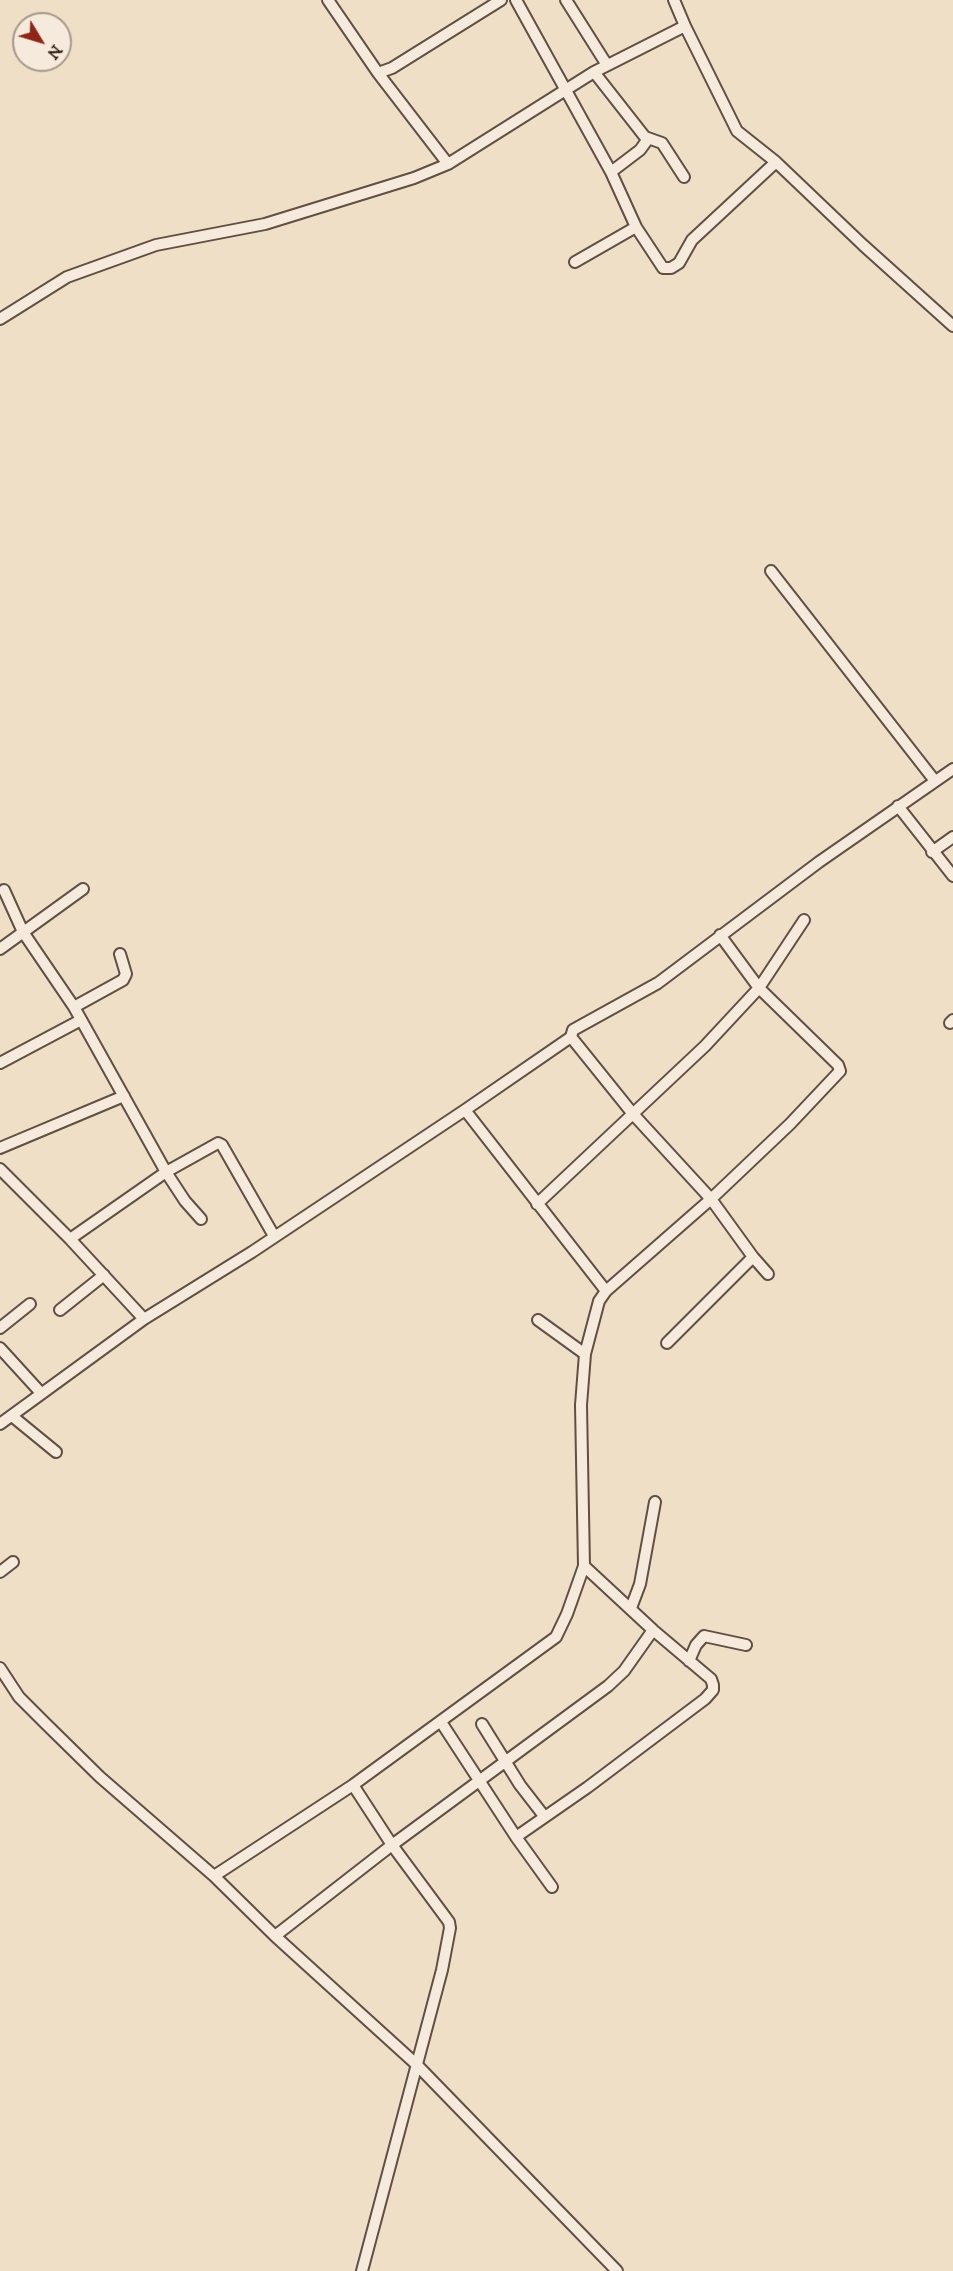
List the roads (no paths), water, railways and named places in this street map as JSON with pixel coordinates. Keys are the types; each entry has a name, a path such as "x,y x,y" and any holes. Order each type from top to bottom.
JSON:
{"street":[{"path":"328,0 378,73 448,164"},
{"path":"378,73 392,68 501,0"},
{"path":"516,0 611,172 636,227 660,265 667,269 679,263 697,235 776,162"},
{"path":"566,0 607,65"},
{"path":"674,0 737,131 776,162 953,326"},
{"path":"0,319 67,276 156,245 265,224 414,178 448,164 594,72 685,26"},
{"path":"594,72 648,139 661,142 684,177"},
{"path":"611,172 640,150 648,139"},
{"path":"575,262 636,227"},
{"path":"771,571 935,781"},
{"path":"0,1424 144,1319 465,1110 571,1037 573,1030 658,983 720,935 953,769"},
{"path":"898,806 953,876"},
{"path":"932,852 953,837"},
{"path":"0,950 83,889"},
{"path":"4,890 23,933 74,1007 166,1172 185,1201 201,1219"},
{"path":"537,1204 705,1046 759,988 804,920"},
{"path":"214,1876 353,1785 556,1637 584,1566 581,1405 585,1354 599,1301 606,1291 711,1199 790,1124 840,1071 838,1065 759,988 720,935"},
{"path":"74,1007 123,980 126,974 120,954"},
{"path":"0,1063 81,1020"},
{"path":"571,1037 633,1113 711,1199 768,1274"},
{"path":"0,1148 124,1096"},
{"path":"465,1110 606,1291"},
{"path":"70,1239 166,1172 213,1144 220,1144 274,1236"},
{"path":"0,1169 70,1239 144,1319"},
{"path":"667,1342 753,1257"},
{"path":"60,1310 104,1275"},
{"path":"0,1328 30,1304"},
{"path":"538,1320 585,1354"},
{"path":"0,1348 41,1393"},
{"path":"12,1416 56,1452"},
{"path":"632,1608 640,1584 655,1502"},
{"path":"0,1572 13,1562"},
{"path":"516,1837 588,1787 710,1695 713,1684 711,1679 584,1566"},
{"path":"275,1935 619,1676 654,1630"},
{"path":"689,1661 696,1645 704,1636 746,1645"},
{"path":"0,1668 25,1704 100,1777 214,1876 416,2064 617,2271"},
{"path":"441,1722 516,1837 552,1887"},
{"path":"482,1724 505,1762 544,1816"},
{"path":"353,1785 392,1845 446,1918 450,1928 442,1970 362,2271"}]}
